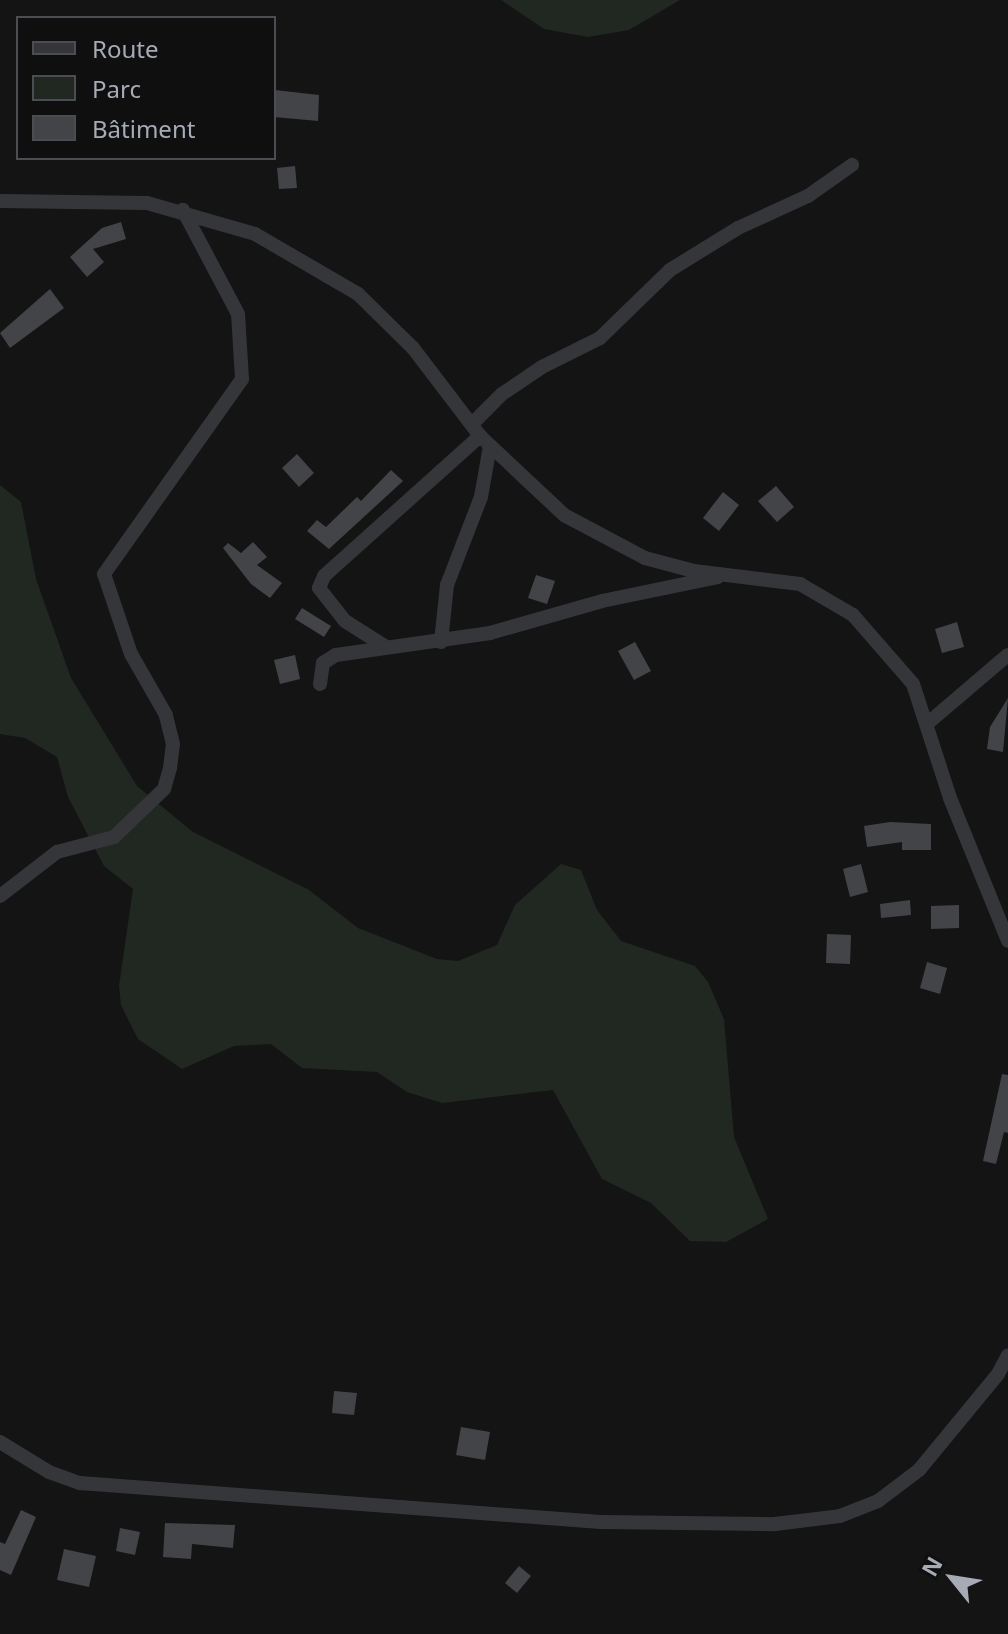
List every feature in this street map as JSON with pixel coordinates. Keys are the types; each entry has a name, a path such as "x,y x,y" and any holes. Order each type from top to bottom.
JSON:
{"street":[{"path":"390,648 376,645 345,621 319,588 324,576 481,435 502,394 542,367 600,338 670,270 738,228 808,196 852,165"},
{"path":"0,201 135,202 183,210 255,234 358,294 413,348 481,435 564,515 645,558 724,575 800,584 853,615 913,684 950,798 1008,941"},
{"path":"0,896 57,852 114,837 164,789 170,768 173,744 166,715 131,654 104,574 242,379 238,314 183,210"},
{"path":"441,642 447,585 481,497 481,435"},
{"path":"320,684 323,663 336,655 441,642 724,575"},
{"path":"928,723 1008,655"},
{"path":"0,1442 49,1472 80,1483 601,1522 775,1524 840,1516 878,1501 919,1470 998,1374 1008,1355"}],"green space":[{"path":"501,0 680,0 629,30 588,37 544,29"},
{"path":"0,485 21,502 36,579 71,678 137,786 193,832 309,890 358,928 437,959 458,961 497,945 515,905 561,864 581,870 597,910 621,941 695,966 708,982 724,1019 734,1137 768,1219 726,1242 690,1241 651,1203 602,1179 553,1090 442,1103 407,1092 377,1072 302,1068 271,1044 234,1046 182,1069 138,1039 121,1005 119,986 133,889 104,866 68,797 57,757 25,738 0,734"}],"building":[{"path":"276,90 319,95 318,121 276,117"},
{"path":"295,166 297,188 279,189 277,168"},
{"path":"121,222 126,239 93,249 104,262 87,277 70,257 102,228"},
{"path":"50,289 64,308 10,348 0,333"},
{"path":"297,454 314,473 299,487 282,468"},
{"path":"391,470 403,481 329,549 307,531 317,520 326,527 357,497 361,501"},
{"path":"776,486 794,507 777,522 758,501"},
{"path":"723,492 739,505 719,531 703,518"},
{"path":"253,542 267,557 257,565 282,583 270,598 251,584 223,548 228,543 241,553"},
{"path":"536,575 555,581 547,604 528,598"},
{"path":"302,608 331,626 324,637 295,619"},
{"path":"957,622 964,647 942,653 935,629"},
{"path":"635,642 651,671 634,680 618,651"},
{"path":"295,655 300,679 280,684 274,660"},
{"path":"1008,698 1003,752 987,749 990,727"},
{"path":"890,822 931,824 931,850 902,850 902,842 867,847 864,826"},
{"path":"861,864 868,892 850,897 843,869"},
{"path":"910,900 911,915 881,918 880,904"},
{"path":"959,905 959,928 931,929 931,906"},
{"path":"827,934 851,935 850,964 826,963"},
{"path":"927,962 947,968 940,994 920,988"},
{"path":"1002,1074 1008,1075 1008,1133 1004,1132 996,1164 983,1161"},
{"path":"334,1391 357,1393 354,1415 332,1413"},
{"path":"461,1427 490,1432 485,1460 456,1455"},
{"path":"21,1510 36,1517 11,1575 0,1570 0,1542 5,1544"},
{"path":"165,1523 235,1525 233,1548 192,1544 191,1559 163,1557"},
{"path":"120,1528 140,1532 135,1555 116,1551"},
{"path":"64,1549 96,1556 89,1587 57,1580"},
{"path":"519,1566 531,1576 517,1593 505,1583"}]}
